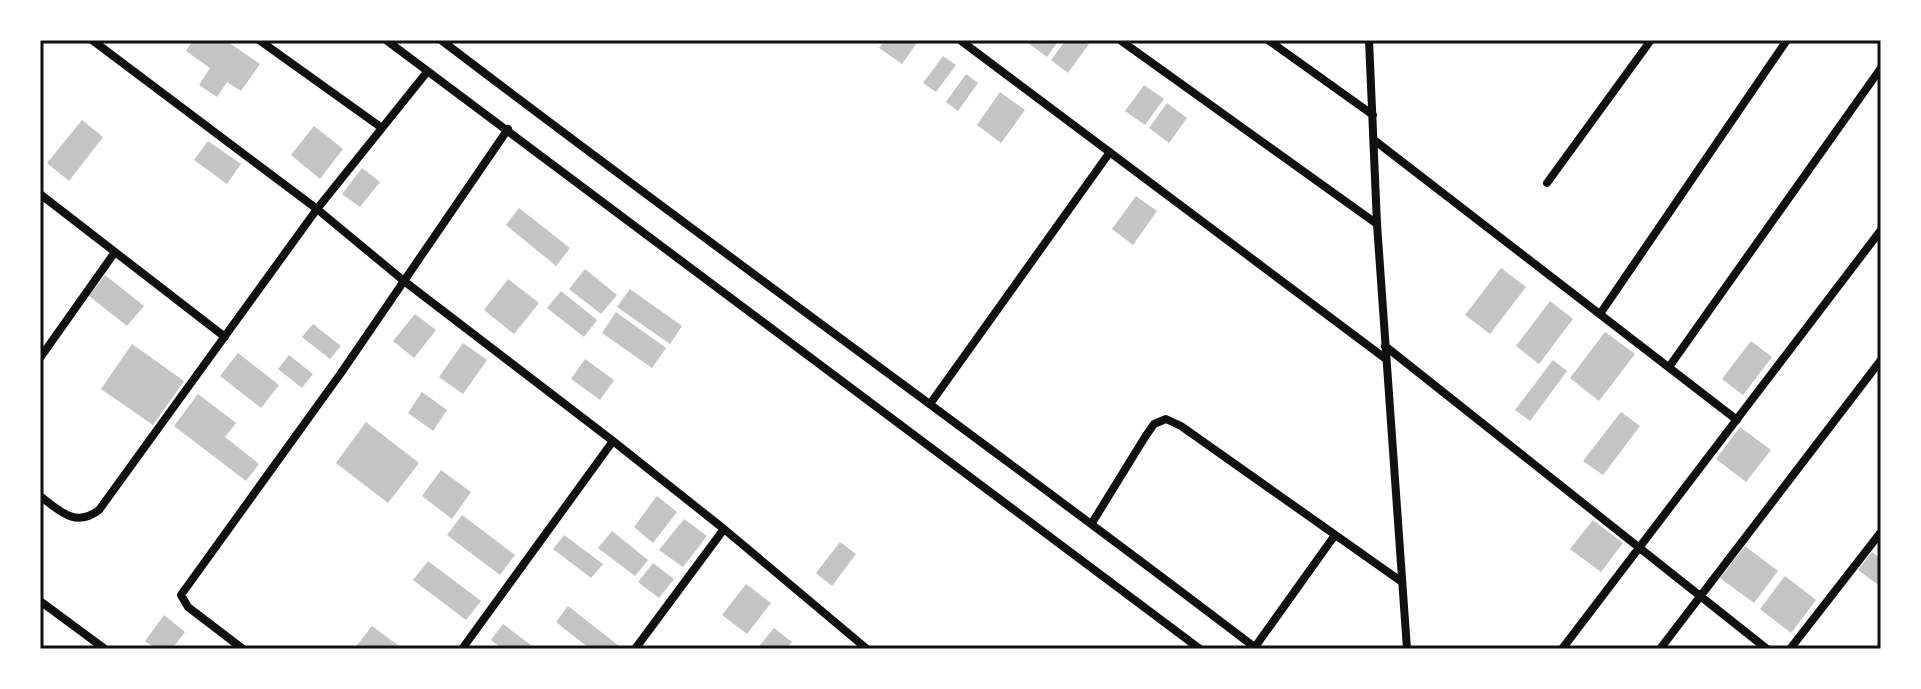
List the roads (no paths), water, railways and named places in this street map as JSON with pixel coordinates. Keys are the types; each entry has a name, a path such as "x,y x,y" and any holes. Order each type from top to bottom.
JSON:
{"street":[{"path":"92,40 317,209 404,281 613,441 867,649"},
{"path":"259,40 382,128"},
{"path":"386,40 1200,649"},
{"path":"441,40 657,205 1092,523 1256,648 1335,535"},
{"path":"960,40 1386,359"},
{"path":"1120,40 1377,224"},
{"path":"1268,40 1373,115"},
{"path":"1369,40 1377,224 1407,649"},
{"path":"1547,183 1651,40"},
{"path":"1600,314 1787,40"},
{"path":"1669,367 1881,68"},
{"path":"40,496 75,519 89,518 99,510 317,209 427,72"},
{"path":"243,649 188,607 181,595 508,129"},
{"path":"1374,140 1737,420"},
{"path":"930,404 1110,152"},
{"path":"40,194 225,337"},
{"path":"1562,649 1881,230"},
{"path":"40,358 115,252"},
{"path":"1385,346 1767,649"},
{"path":"1660,649 1881,360"},
{"path":"1092,523 1149,430 1166,419 1181,426 1402,582"},
{"path":"462,649 613,441"},
{"path":"635,649 724,529"},
{"path":"1790,649 1881,532"},
{"path":"40,601 105,649"}]}
